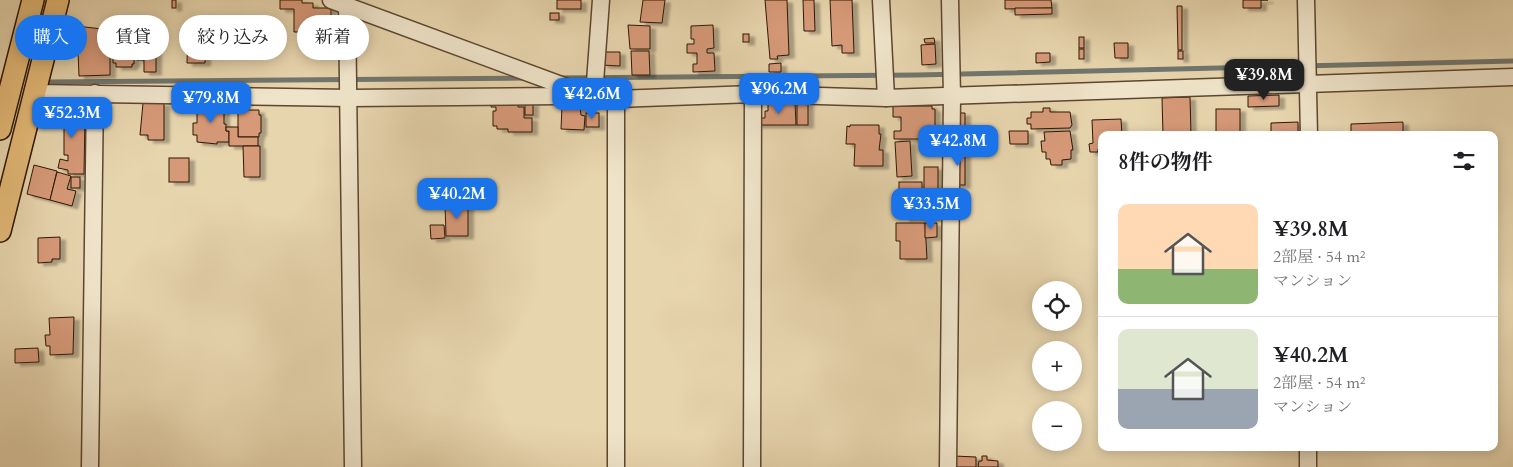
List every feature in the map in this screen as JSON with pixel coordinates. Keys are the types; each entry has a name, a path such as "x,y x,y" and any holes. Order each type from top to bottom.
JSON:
{"main road":[{"path":"0,129 5,93 33,0"},
{"path":"0,231 58,0"}],"street":[{"path":"331,0 572,89 594,96 616,99 753,94 886,98 1513,78"},
{"path":"594,96 602,0"},
{"path":"881,0 886,98"},
{"path":"948,467 952,96 950,0"},
{"path":"1306,0 1309,131"},
{"path":"347,6 350,98 353,467"},
{"path":"36,93 350,98 557,96 572,89"},
{"path":"90,467 94,93"},
{"path":"752,467 753,94"},
{"path":"616,99 616,467"},
{"path":"1308,451 1308,467"}],"building":[{"path":"172,0 176,0 176,8 172,8"},
{"path":"280,0 302,0 302,3 313,3 313,8 331,8 331,15 297,15 297,32 294,32 294,9 280,9"},
{"path":"557,0 581,0 581,9 557,9"},
{"path":"643,0 665,0 662,23 640,22"},
{"path":"765,0 787,0 789,55 777,56 778,59 770,59"},
{"path":"803,0 814,0 815,31 804,31"},
{"path":"830,0 852,0 854,53 842,53 842,45 832,46"},
{"path":"1005,0 1051,0 1052,8 1005,9"},
{"path":"1243,0 1261,0 1261,8 1243,8"},
{"path":"1177,6 1182,6 1182,50 1178,50"},
{"path":"1015,8 1052,8 1052,14 1015,15"},
{"path":"550,13 559,13 559,20 550,20"},
{"path":"628,25 650,26 650,49 630,49"},
{"path":"713,25 714,48 707,49 707,53 714,53 715,71 693,72 693,64 697,64 697,53 687,53 687,44 694,44 694,39 691,39 691,26"},
{"path":"87,27 97,28 97,60 110,60 110,75 79,76 78,60 87,60"},
{"path":"743,34 749,34 749,42 743,42"},
{"path":"1079,37 1084,37 1084,48 1079,48"},
{"path":"934,38 935,43 925,43 924,39"},
{"path":"1114,43 1128,43 1128,58 1115,58"},
{"path":"935,44 936,64 922,65 921,45"},
{"path":"1079,49 1084,49 1084,59 1079,59"},
{"path":"631,51 649,51 650,75 632,75"},
{"path":"1178,51 1183,51 1183,59 1178,59"},
{"path":"603,52 620,52 620,66 602,65"},
{"path":"1036,53 1050,53 1050,62 1036,63"},
{"path":"113,60 134,60 132,67 116,67 116,63 113,63"},
{"path":"144,60 156,60 156,72 144,72"},
{"path":"187,60 205,60 205,63 187,63"},
{"path":"781,63 781,72 769,72 769,64"},
{"path":"1279,95 1279,106 1248,107 1248,96"},
{"path":"1190,97 1191,131 1163,131 1162,98"},
{"path":"71,101 72,117 85,117 84,174 68,174 68,170 58,168 60,159 68,161 68,155 64,155 64,118 58,119 56,102"},
{"path":"491,101 518,103 518,107 524,107 524,118 532,118 532,132 508,132 508,129 497,129 497,126 493,126 493,111 496,111 496,107 491,107"},
{"path":"143,103 164,103 164,140 148,140 148,135 140,135"},
{"path":"224,103 224,124 226,124 226,131 229,131 229,142 217,142 217,144 197,142 197,135 193,135 193,123 197,123 197,104"},
{"path":"525,103 533,103 533,115 525,115"},
{"path":"768,103 795,103 796,125 756,125 756,118 765,118 765,111 768,111"},
{"path":"797,103 808,103 808,125 797,125"},
{"path":"562,106 580,107 581,115 585,116 584,130 561,129"},
{"path":"893,106 932,106 932,109 935,109 935,139 894,139 894,131 901,131 901,117 893,117"},
{"path":"1043,108 1050,108 1050,112 1070,112 1072,125 1070,128 1031,129 1031,124 1027,124 1027,118 1031,118 1031,112 1043,112"},
{"path":"1216,109 1240,109 1240,131 1216,131"},
{"path":"238,110 259,110 259,115 261,115 261,133 259,133 259,137 238,137"},
{"path":"586,113 599,113 599,127 586,127"},
{"path":"951,113 965,113 965,149 950,148"},
{"path":"1121,119 1122,131 1098,131 1098,152 1090,152 1089,144 1093,143 1092,120"},
{"path":"1298,122 1298,131 1271,131 1271,123"},
{"path":"1403,122 1403,131 1351,131 1351,124"},
{"path":"850,125 879,125 879,134 881,134 879,150 883,150 883,166 854,166 855,144 846,144 847,126 850,127"},
{"path":"226,127 238,127 238,137 258,137 258,146 229,146 229,131 226,131"},
{"path":"1009,131 1028,131 1028,144 1010,144"},
{"path":"1070,131 1073,150 1071,150 1071,159 1062,160 1062,165 1051,165 1050,159 1046,159 1046,152 1042,152 1041,141 1045,141 1044,132"},
{"path":"910,141 912,176 897,177 895,142"},
{"path":"243,146 260,146 260,177 244,177"},
{"path":"950,149 965,149 965,185 950,185"},
{"path":"169,158 189,158 189,182 169,182"},
{"path":"34,165 57,171 50,200 27,194"},
{"path":"924,167 938,167 938,218 924,218"},
{"path":"57,172 71,176 67,189 76,191 72,206 50,200"},
{"path":"71,177 80,177 80,188 71,188"},
{"path":"899,182 922,182 922,205 899,205"},
{"path":"468,203 468,236 446,236 445,204"},
{"path":"904,207 922,207 922,218 904,219"},
{"path":"896,223 925,223 927,259 900,259 900,241 896,241"},
{"path":"925,223 937,223 937,237 925,238"},
{"path":"430,225 444,225 445,238 431,239"},
{"path":"60,237 60,259 52,259 52,262 38,263 38,238"},
{"path":"74,317 73,354 50,355 50,346 46,346 45,335 50,335 49,318"},
{"path":"38,348 39,362 15,363 15,349"},
{"path":"954,456 976,457 976,467 954,467"},
{"path":"982,456 987,456 987,460 998,461 998,467 978,467 979,461 982,461"}],"waterway":[{"path":"559,78 917,75 1513,61"},
{"path":"51,82 525,78"}]}
